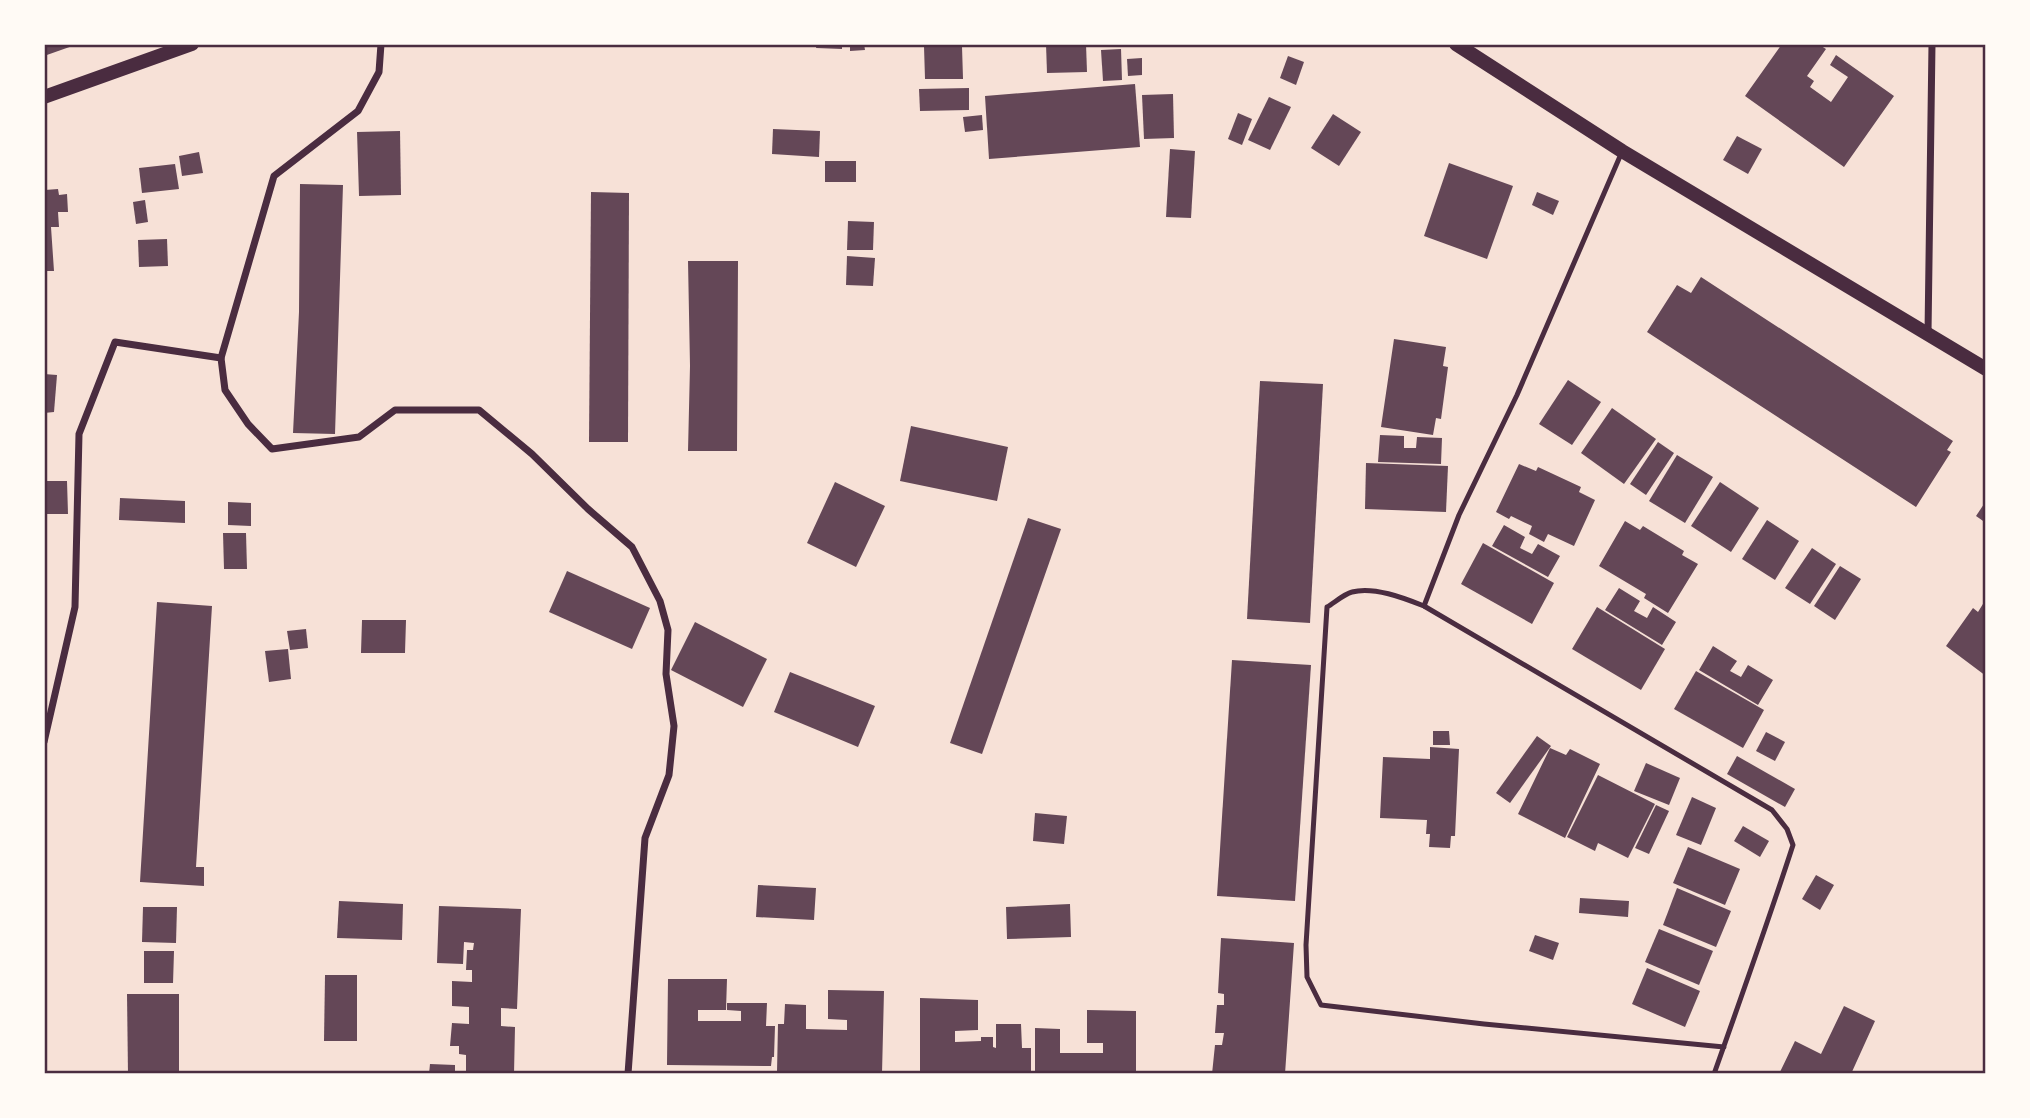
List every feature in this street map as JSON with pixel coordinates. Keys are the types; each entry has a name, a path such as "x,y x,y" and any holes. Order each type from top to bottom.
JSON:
{"main road":[{"path":"44,97 192,44"},
{"path":"1457,44 1622,151 1986,369"}],"street":[{"path":"380,44 379,72 358,111 274,176 221,358 225,390 248,424 271,449 359,437 395,410 479,411 532,454 588,509 632,547 660,601 668,630 666,674 674,726 669,775 645,838 628,1074"},
{"path":"1928,333 1933,44"},
{"path":"44,741 75,607 79,434 116,342 221,358"}],"lane":[{"path":"1424,606 1459,515 1517,395 1622,151"},
{"path":"1714,1074 1724,1047 1793,845 1787,829 1772,810 1424,606 1380,592 1351,592 1328,607 1306,945 1307,977 1321,1005 1724,1047"}],"building":[{"path":"44,44 78,44 44,56"},
{"path":"817,44 842,44 842,49 816,48"},
{"path":"850,44 864,44 865,50 850,51"},
{"path":"1046,44 1086,44 1087,72 1047,73"},
{"path":"1782,44 1818,44 1826,49 1807,76 1814,81 1810,87 1831,102 1848,77 1830,65 1836,55 1894,96 1844,167 1745,96"},
{"path":"924,47 962,47 963,79 925,79"},
{"path":"1121,49 1122,80 1103,81 1101,50"},
{"path":"1288,56 1304,62 1296,85 1280,78"},
{"path":"1142,58 1142,75 1128,76 1127,59"},
{"path":"1135,84 1140,147 989,159 985,96"},
{"path":"969,88 969,110 920,111 919,89"},
{"path":"1173,94 1174,138 1144,139 1142,95"},
{"path":"1269,97 1291,107 1270,150 1248,140"},
{"path":"1238,113 1252,119 1242,145 1228,139"},
{"path":"1333,114 1361,132 1339,166 1311,148"},
{"path":"982,115 983,130 965,132 963,117"},
{"path":"773,129 820,131 819,157 772,154"},
{"path":"400,131 401,195 359,196 357,132"},
{"path":"1737,136 1762,149 1748,174 1723,160"},
{"path":"1170,149 1195,151 1191,218 1166,217"},
{"path":"199,152 203,173 182,176 179,156"},
{"path":"825,161 856,161 856,182 825,182"},
{"path":"1449,163 1513,186 1487,259 1424,236"},
{"path":"175,164 179,189 142,193 139,168"},
{"path":"300,184 343,185 335,434 293,433 299,312"},
{"path":"58,189 59,195 67,194 68,212 58,212 59,227 51,227 54,271 44,271 44,192"},
{"path":"591,192 629,193 628,442 589,442"},
{"path":"1537,192 1559,201 1553,215 1532,205"},
{"path":"145,200 148,222 136,224 133,202"},
{"path":"848,221 874,222 873,250 847,250"},
{"path":"167,239 168,266 139,267 138,240"},
{"path":"847,256 875,258 873,286 846,285"},
{"path":"688,261 738,261 737,451 688,451"},
{"path":"1701,277 1953,441 1947,450 1951,452 1916,507 1647,332 1677,285 1691,293"},
{"path":"1394,339 1446,347 1443,366 1448,367 1441,419 1436,418 1433,435 1381,427"},
{"path":"44,374 57,375 54,412 44,413"},
{"path":"1568,380 1601,402 1572,445 1539,424"},
{"path":"1260,381 1323,384 1310,623 1247,619"},
{"path":"1612,408 1656,439 1624,484 1581,453"},
{"path":"911,426 1008,447 997,501 900,481"},
{"path":"1380,435 1404,436 1404,448 1416,448 1417,437 1442,438 1441,464 1378,462"},
{"path":"1658,442 1674,453 1646,495 1630,484"},
{"path":"1677,455 1713,477 1685,523 1649,501"},
{"path":"1366,463 1448,466 1446,512 1365,509"},
{"path":"1519,464 1536,471 1538,467 1581,487 1579,492 1595,500 1574,546 1548,534 1544,542 1529,534 1532,526 1496,512"},
{"path":"44,481 67,481 68,514 44,514"},
{"path":"835,482 885,506 856,567 807,543"},
{"path":"1720,482 1759,508 1731,552 1691,526"},
{"path":"120,498 185,501 185,523 119,520"},
{"path":"1986,501 1986,523 1976,516"},
{"path":"228,502 251,503 251,526 228,525"},
{"path":"1028,518 1061,529 982,754 950,743"},
{"path":"1767,520 1799,541 1775,580 1742,559"},
{"path":"1625,521 1640,530 1643,526 1684,551 1682,555 1698,564 1668,613 1644,598 1646,594 1599,566"},
{"path":"1504,525 1525,537 1520,548 1532,554 1538,544 1560,556 1548,577 1492,546"},
{"path":"223,533 246,533 247,569 224,569"},
{"path":"1483,543 1554,583 1532,624 1461,584"},
{"path":"1812,548 1836,564 1810,604 1785,588"},
{"path":"1840,566 1861,579 1835,620 1814,606"},
{"path":"567,571 650,608 632,649 549,612"},
{"path":"1619,588 1640,601 1634,611 1647,618 1653,607 1676,622 1662,645 1605,610"},
{"path":"1986,599 1986,676 1946,646 1973,608 1978,612"},
{"path":"157,602 212,606 196,867 204,867 204,886 140,882"},
{"path":"1597,607 1665,649 1641,690 1572,649"},
{"path":"362,620 406,620 405,653 361,653"},
{"path":"695,622 767,659 743,707 671,670"},
{"path":"306,629 308,648 290,650 287,631"},
{"path":"1713,646 1737,661 1730,671 1741,677 1748,665 1773,680 1758,705 1699,670"},
{"path":"288,649 291,679 269,682 265,651"},
{"path":"1232,660 1311,665 1295,901 1217,896"},
{"path":"1696,671 1764,710 1743,748 1674,709"},
{"path":"790,672 875,706 858,747 774,712"},
{"path":"1433,731 1449,731 1450,745 1433,745"},
{"path":"1766,732 1785,742 1775,761 1756,751"},
{"path":"1537,736 1551,746 1510,803 1496,793"},
{"path":"1430,747 1459,749 1455,836 1451,836 1450,848 1429,847 1427,820 1380,818 1383,757 1430,759"},
{"path":"1550,748 1566,755 1570,749 1600,764 1565,838 1518,814"},
{"path":"1737,756 1795,789 1785,807 1727,774"},
{"path":"1646,763 1680,778 1669,805 1634,791"},
{"path":"1598,775 1655,804 1628,858 1598,843 1595,851 1567,837"},
{"path":"1692,797 1716,808 1701,845 1676,835"},
{"path":"1656,805 1669,811 1649,854 1635,848"},
{"path":"1035,813 1067,816 1064,844 1033,841"},
{"path":"1743,826 1769,841 1760,857 1734,841"},
{"path":"1688,847 1740,869 1725,905 1673,883"},
{"path":"1816,875 1834,885 1820,910 1802,899"},
{"path":"758,885 816,888 814,920 756,917"},
{"path":"1677,888 1731,911 1716,947 1663,925"},
{"path":"1580,898 1629,901 1628,917 1579,913"},
{"path":"339,901 403,904 402,940 337,938"},
{"path":"1070,904 1071,937 1007,939 1006,907"},
{"path":"439,906 521,909 517,1009 501,1008 501,1026 515,1027 514,1074 466,1074 466,1055 459,1054 459,1046 450,1046 452,1023 469,1024 469,1007 452,1006 452,981 472,982 472,970 466,970 467,950 473,950 474,943 464,942 463,964 437,963"},
{"path":"143,907 177,907 176,943 142,942"},
{"path":"1659,929 1713,951 1699,985 1645,962"},
{"path":"1535,935 1559,943 1553,960 1529,951"},
{"path":"1221,938 1294,943 1285,1074 1212,1074 1215,1045 1222,1045 1224,1033 1215,1033 1217,1005 1224,1005 1224,994 1218,993"},
{"path":"144,951 174,951 173,983 144,983"},
{"path":"1647,968 1700,991 1685,1027 1632,1004"},
{"path":"325,975 357,975 357,1041 324,1041"},
{"path":"668,979 727,979 726,1010 698,1010 698,1021 741,1021 741,1011 727,1010 727,1003 767,1003 766,1026 775,1026 771,1066 667,1065"},
{"path":"828,990 884,991 882,1074 777,1072 778,1024 784,1024 785,1004 806,1005 806,1029 847,1030 847,1020 828,1019"},
{"path":"127,994 179,994 179,1074 128,1074"},
{"path":"920,998 978,1000 978,1030 955,1031 955,1042 981,1041 981,1037 993,1037 993,1047 996,1048 996,1024 1021,1024 1022,1048 1031,1048 1031,1074 920,1074"},
{"path":"1844,1006 1875,1021 1851,1074 1779,1074 1795,1041 1821,1054"},
{"path":"1087,1010 1136,1011 1136,1074 1035,1074 1035,1028 1060,1029 1060,1053 1103,1053 1103,1043 1087,1043"},
{"path":"430,1064 455,1065 455,1074 429,1074"}]}
